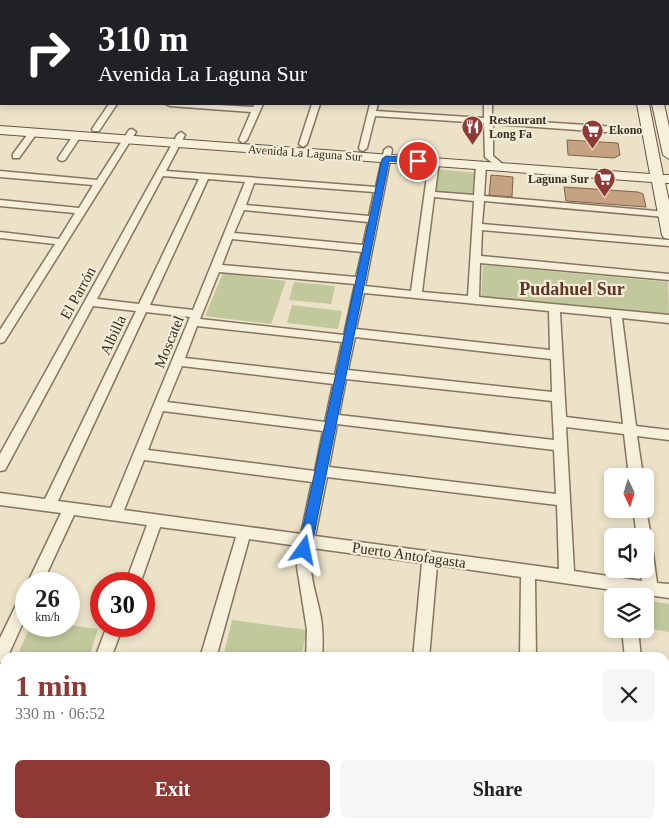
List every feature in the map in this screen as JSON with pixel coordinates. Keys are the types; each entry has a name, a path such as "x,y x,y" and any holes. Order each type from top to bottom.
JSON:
{"street":[{"path":"96,129 112,105"},
{"path":"199,105 257,107 243,140"},
{"path":"303,144 316,105"},
{"path":"473,300 479,198 485,161 488,105"},
{"path":"643,105 648,132 661,175 669,235"},
{"path":"658,105 669,155"},
{"path":"363,148 373,108 487,121 648,132"},
{"name":"Avenida La Laguna Sur","path":"0,122 96,129 129,136"},
{"name":"Avenida La Laguna Sur","path":"0,130 77,136 129,136 179,139 661,175"},
{"path":"16,156 33,133"},
{"path":"62,158 77,136"},
{"path":"1,337 129,136"},
{"name":"Avenida La Laguna Sur","path":"179,139 243,140 363,148 434,162 485,161 501,167 661,175 669,170"},
{"name":"El Parrón","path":"0,466 179,139"},
{"path":"315,652 315,622 303,572 306,541 387,154"},
{"path":"416,295 434,162"},
{"path":"161,173 379,190"},
{"path":"0,174 99,183"},
{"name":"Albilla","path":"49,506 205,176"},
{"name":"Moscatel","path":"115,515 251,180"},
{"path":"430,194 665,214"},
{"path":"0,203 82,211"},
{"path":"240,207 373,219"},
{"path":"478,227 669,243"},
{"path":"0,245 3,235 62,242"},
{"path":"228,236 367,249"},
{"path":"476,259 669,277"},
{"path":"215,268 359,285 416,295 669,320"},
{"path":"90,302 143,308 195,318 556,355"},
{"path":"554,308 567,577"},
{"path":"616,314 635,468"},
{"path":"178,361 558,397"},
{"path":"159,406 560,446"},
{"path":"559,421 669,435"},
{"path":"140,454 563,500"},
{"name":"Puerto Antofagasta","path":"0,499 567,577 613,588"},
{"path":"40,572 70,508"},
{"path":"136,572 156,520"},
{"path":"210,652 244,532"},
{"path":"422,652 430,558"},
{"path":"528,572 528,652"},
{"name":"Puerto Antofagasta","path":"654,589 669,591"},
{"path":"1,652 15,623"},
{"path":"105,652 111,637"},
{"path":"631,638 632,652"}],"green space":[{"path":"435,169 478,173 477,196 434,192"},
{"path":"483,265 668,282 669,316 481,298"},
{"path":"223,273 286,281 271,324 205,316"},
{"path":"294,282 335,286 331,304 289,300"},
{"path":"292,305 342,311 338,329 287,323"},
{"path":"654,602 669,604 669,632 654,630"},
{"path":"232,620 307,630 302,652 224,652"},
{"path":"80,627 90,628 90,637 95,637 91,652 19,652 25,637 80,637"}],"building":[{"name":"Ekono","path":"567,140 618,143 620,155 614,158 568,155"},
{"path":"491,175 513,177 512,197 489,195"},
{"name":"Laguna Sur","path":"564,187 638,192 643,194 646,207 566,201"}],"place":[{"name":"Restaurant Long Fa","path":"473,146"},
{"name":"Ekono","path":"593,149"},
{"name":"Laguna Sur","path":"605,198"}],"district":[{"name":"Pudahuel Sur","path":"572,289"}],"route":[{"path":"304,550 386,159 418,161"}]}
